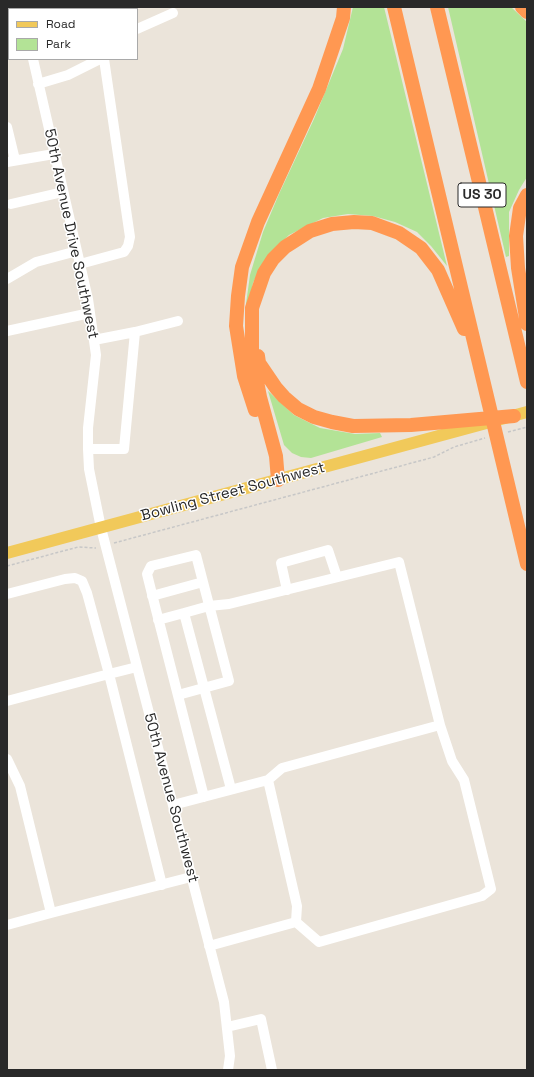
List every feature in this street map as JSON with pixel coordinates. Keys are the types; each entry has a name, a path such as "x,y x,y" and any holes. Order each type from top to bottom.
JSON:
{"highway":[{"path":"278,480 269,457 244,376 236,326 242,267 258,222 319,89 343,18 344,7"},
{"name":"US 30","path":"394,7 527,564"},
{"name":"US 30","path":"437,7 527,382"},
{"path":"522,7 527,12"},
{"path":"527,195 520,208 516,236 527,324"},
{"path":"278,480 276,456 260,397 252,355 252,308 264,273 273,259 285,247 310,231 332,224 354,222 372,224 399,233 422,248 438,270 477,357"},
{"path":"252,326 259,363 284,397 298,409 314,417 353,426 457,426 520,414"}],"main road":[{"name":"Bowling Street Southwest","path":"7,553 278,480 457,426"}],"street":[{"path":"138,29 173,14"},
{"name":"50th Avenue Drive Southwest","path":"33,60 80,264 94,340 96,355 88,428 88,449 89,469 101,528"},
{"path":"38,84 60,78 80,64 96,60"},
{"path":"80,264 124,252 128,246 130,236 104,60"},
{"path":"7,127 11,162 54,154"},
{"path":"11,204 63,192"},
{"path":"7,279 36,262 76,251"},
{"path":"7,331 90,313"},
{"path":"94,340 135,332 178,321"},
{"path":"88,449 124,448 135,332"},
{"name":"50th Avenue Southwest","path":"101,528 224,1002 230,1056 228,1070"},
{"path":"287,590 281,563 328,550 337,577"},
{"path":"178,695 229,681 196,555 151,566 146,574 204,797"},
{"path":"158,620 209,606 230,604 399,562 440,725 452,761 464,780 491,889 482,896 319,942 296,922"},
{"path":"7,594 65,579 75,578 82,581 88,593 162,885"},
{"path":"152,596 203,582"},
{"path":"184,613 231,789"},
{"path":"7,701 137,667"},
{"path":"173,805 268,780 282,768 440,725"},
{"path":"7,759 20,786 51,913"},
{"path":"268,780 297,906 296,922"},
{"path":"7,925 191,877"},
{"path":"209,946 296,922"},
{"path":"227,1027 261,1019 272,1070"}],"path":[{"path":"116,542 434,457 461,444"},
{"path":"7,566 78,547 96,548"}],"green space":[{"path":"353,7 384,7 447,266 431,246 417,232 395,222 373,216 348,214 323,218 289,235 272,252 259,270 253,283 246,319 246,304 250,275 263,232 314,119 343,49"},
{"path":"448,7 511,7 527,22 527,177 509,212 509,256 506,257"},
{"path":"268,391 294,415 320,428 355,434 380,433 382,437 311,458 301,457 292,453 284,445"}]}
